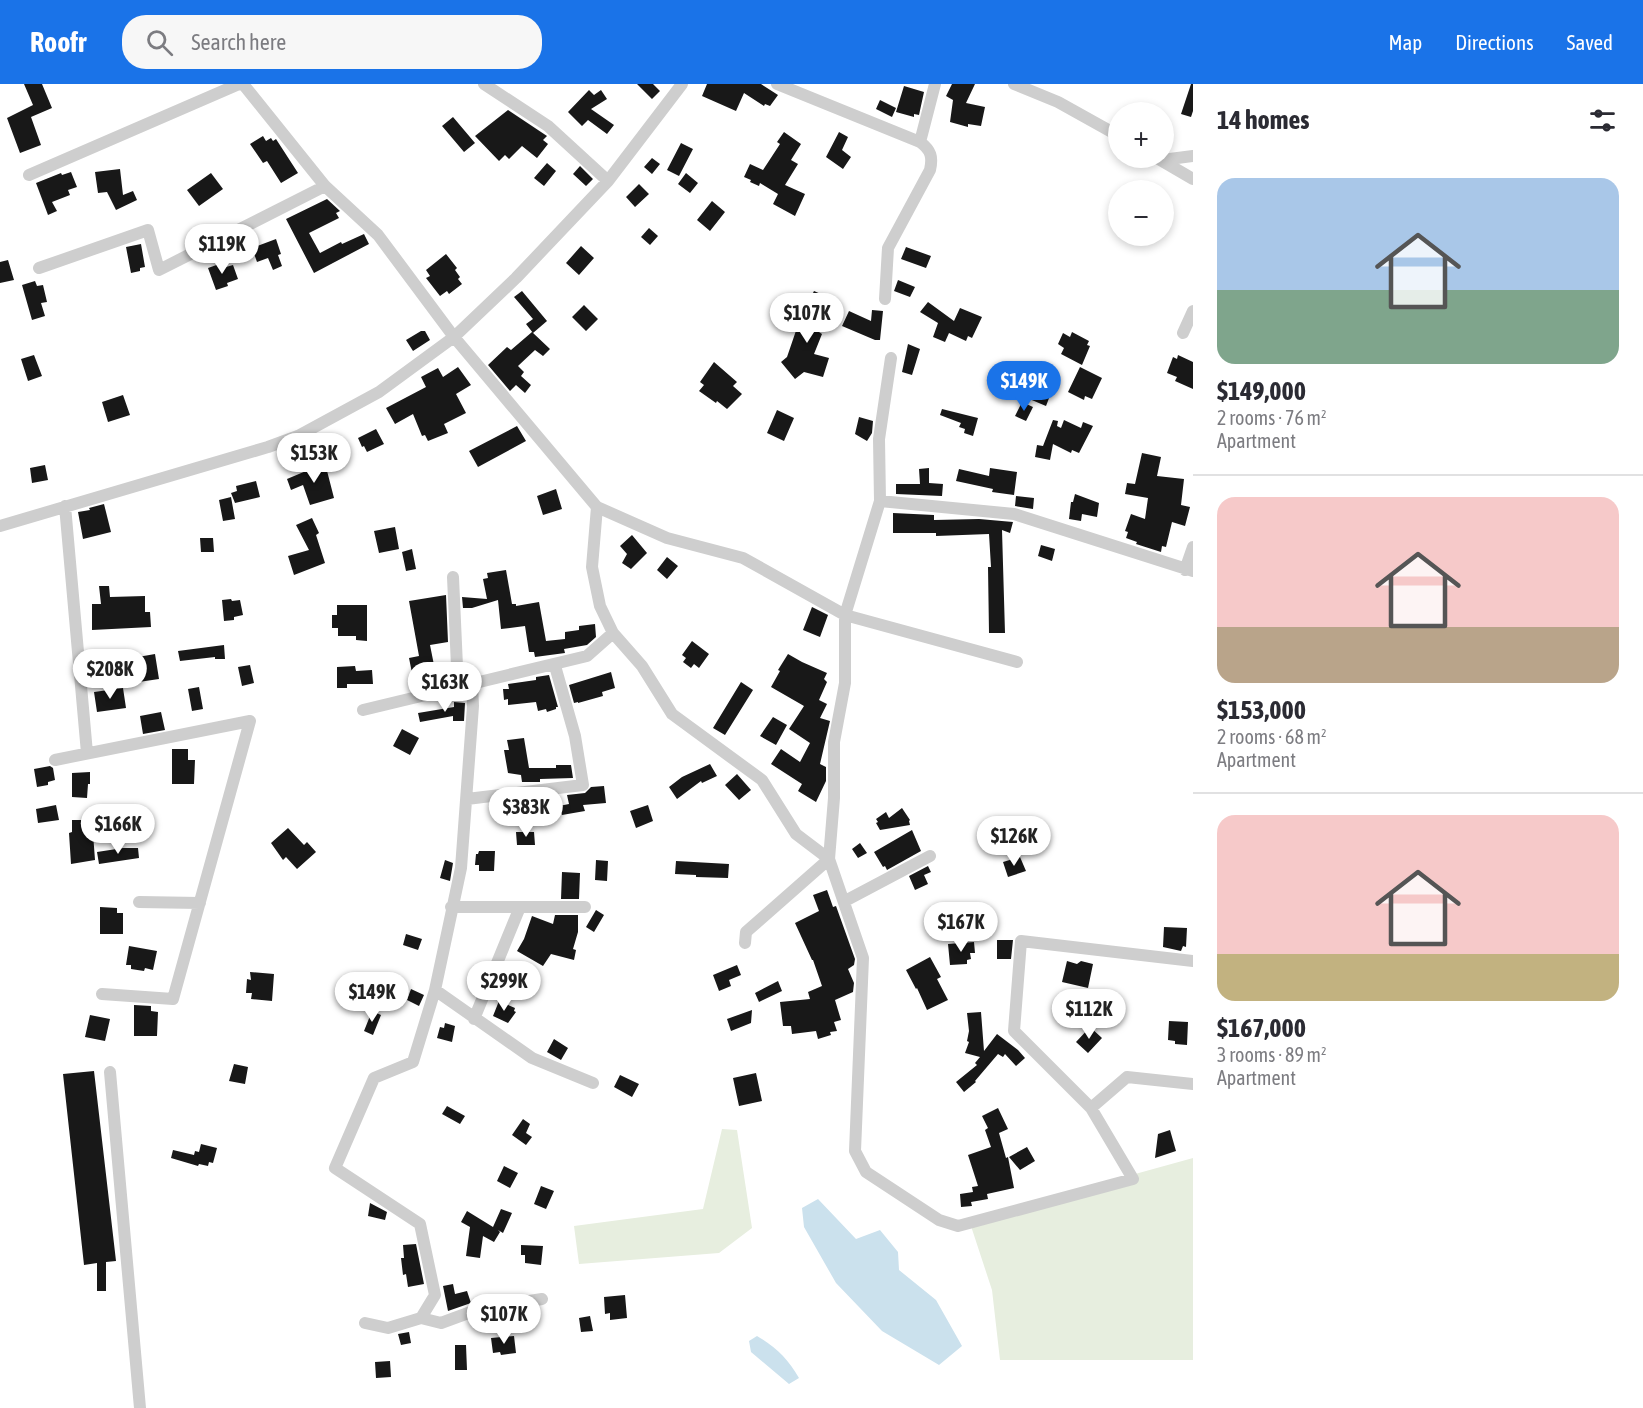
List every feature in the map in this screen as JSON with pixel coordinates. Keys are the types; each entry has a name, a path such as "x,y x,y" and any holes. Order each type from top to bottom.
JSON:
{"street":[{"path":"30,175 241,84 326,186 378,235 454,337 597,507 667,538 743,558 845,615 1017,662"},
{"path":"484,84 548,126 608,181"},
{"path":"0,526 268,447 298,436 379,392 454,337 516,278 608,181 682,84"},
{"path":"777,84 920,142 929,148 932,159 930,170 888,248 885,299"},
{"path":"920,142 935,84"},
{"path":"1014,84 1058,102 1108,130"},
{"path":"1174,158 1193,156"},
{"path":"1174,167 1193,179"},
{"path":"39,268 148,230 159,270 326,186"},
{"path":"1183,333 1193,311"},
{"path":"891,358 879,439 879,501 845,615 845,683 834,742 834,798 829,859 863,958 855,1151 866,1172 939,1220 958,1226 1133,1179 1091,1108 1014,1031 1021,941 1193,961"},
{"path":"879,501 1014,514 1189,570 1193,547"},
{"path":"65,506 87,753"},
{"path":"597,507 592,567 600,606 613,633 642,666 672,714 762,780 796,834 829,859"},
{"path":"453,577 458,688"},
{"path":"363,710 472,683 555,666 587,656 613,633"},
{"path":"467,799 583,784 575,736 555,666"},
{"path":"421,1318 435,1295 420,1224 335,1168 374,1078 413,1062 435,990 461,868 473,706 472,683"},
{"path":"55,760 250,721 173,999 102,994"},
{"path":"845,901 930,856"},
{"path":"745,943 746,932 829,859"},
{"path":"140,902 200,903"},
{"path":"452,907 585,907"},
{"path":"474,1019 520,907"},
{"path":"435,990 532,1058 593,1083"},
{"path":"110,1072 140,1408"},
{"path":"1091,1108 1127,1077 1193,1084"},
{"path":"365,1323 388,1328 421,1318 441,1323 479,1309 542,1299"}],"green space":[{"path":"722,1129 737,1130 752,1228 719,1253 579,1264 574,1226 703,1209"},
{"path":"1193,1158 1193,1360 1000,1360 992,1290 969,1220"}],"water":[{"path":"818,1199 856,1239 880,1230 898,1252 899,1270 936,1300 962,1346 939,1365 882,1331 836,1283 804,1227 802,1208"},
{"path":"757,1336 781,1354 799,1378 789,1384 751,1352 749,1341"}],"building":[{"path":"24,84 42,84 52,108 31,117 41,145 20,153 7,118 33,105"},
{"path":"637,84 653,84 660,91 652,99"},
{"path":"707,84 761,84 778,95 770,106 765,104 764,106 744,93 736,111 702,96"},
{"path":"952,84 975,84 966,103 985,107 981,126 968,124 968,127 950,122 953,100 946,96"},
{"path":"1191,84 1193,84 1193,111 1191,117 1181,114"},
{"path":"904,86 924,92 919,115 914,114 914,117 896,112"},
{"path":"589,90 594,95 601,90 607,99 591,109 614,125 607,134 588,120 582,126 568,112"},
{"path":"880,100 896,108 892,117 876,109"},
{"path":"508,110 547,136 543,140 548,144 537,158 522,146 509,159 505,155 499,161 475,136"},
{"path":"453,117 475,143 464,152 442,126"},
{"path":"784,132 801,144 791,160 798,164 785,185 805,194 795,216 773,204 778,194 744,177 750,164 763,170 780,144 777,142"},
{"path":"839,132 848,137 842,150 851,157 843,169 826,157"},
{"path":"263,136 266,141 271,138 273,141 276,139 298,173 281,183 267,161 263,163 250,144"},
{"path":"681,143 693,149 679,176 667,170"},
{"path":"652,158 660,164 652,174 644,167"},
{"path":"547,163 556,171 544,186 534,178"},
{"path":"580,166 593,179 586,186 573,174"},
{"path":"120,169 123,195 133,191 137,200 116,210 107,192 98,193 95,172"},
{"path":"71,172 77,187 68,190 70,195 52,202 57,211 48,215 36,183 61,173 62,175"},
{"path":"211,173 223,189 199,206 187,190"},
{"path":"686,173 698,183 690,193 678,184"},
{"path":"639,184 649,194 635,207 626,197"},
{"path":"327,199 340,211 336,213 339,218 309,233 320,253 364,234 369,244 314,273 286,219"},
{"path":"712,201 725,212 710,231 697,220"},
{"path":"649,228 658,236 650,245 641,237"},
{"path":"276,239 282,266 273,270 268,258 257,262 252,248"},
{"path":"141,244 145,267 131,273 126,247"},
{"path":"581,246 594,258 579,275 566,263"},
{"path":"906,247 931,256 926,268 901,259"},
{"path":"446,254 457,268 455,270 462,284 449,294 447,291 440,296 426,278 430,276 426,270"},
{"path":"8,260 14,280 0,283 0,262"},
{"path":"225,262 226,267 233,265 238,279 216,290 208,268"},
{"path":"898,280 915,287 910,297 894,291"},
{"path":"35,281 37,286 43,285 47,302 41,303 45,316 32,320 22,285"},
{"path":"522,291 547,321 533,333 526,324 533,319 514,297"},
{"path":"814,291 823,295 811,324 821,327 819,332 822,334 814,354 829,358 823,377 804,372 795,379 781,362 787,357 800,319"},
{"path":"928,302 954,321 960,308 982,317 972,338 968,336 966,341 949,333 945,342 933,337 938,323 920,312"},
{"path":"584,305 598,319 586,331 572,317"},
{"path":"872,310 883,311 880,340 842,326 849,311 871,321"},
{"path":"425,331 430,340 413,351 406,340"},
{"path":"532,332 550,349 543,356 535,350 518,366 524,372 521,376 531,385 525,393 516,385 510,391 488,365 507,347 511,350"},
{"path":"1072,332 1089,341 1087,345 1090,346 1082,365 1061,354 1064,348 1058,344 1063,333 1070,337"},
{"path":"908,344 920,349 912,375 902,372"},
{"path":"34,355 42,376 28,381 21,359"},
{"path":"1178,355 1193,362 1193,389 1175,381 1177,377 1167,373 1173,357 1177,359"},
{"path":"714,362 737,382 733,386 742,394 727,409 699,391 704,385 700,382"},
{"path":"458,367 471,385 456,394 466,413 444,424 448,433 428,441 425,435 422,436 413,414 395,424 386,408 426,387 421,377 438,368 443,377"},
{"path":"1080,367 1102,378 1092,399 1085,396 1084,400 1068,392"},
{"path":"1037,375 1059,384 1054,394 1051,393 1046,406 1027,398"},
{"path":"123,395 130,415 108,422 102,402"},
{"path":"1022,402 1033,407 1026,421 1015,416"},
{"path":"942,409 978,418 973,436 964,433 965,429 959,427 961,423 940,415"},
{"path":"777,410 794,418 784,441 767,433"},
{"path":"859,417 873,421 872,433 867,441 855,434"},
{"path":"1053,420 1058,421 1057,426 1061,428 1064,420 1081,428 1083,422 1093,426 1079,453 1072,450 1071,453 1053,444 1050,460 1035,457 1037,445 1043,446"},
{"path":"517,426 526,441 478,467 469,451"},
{"path":"376,429 384,444 367,452 358,438"},
{"path":"1142,453 1161,457 1157,476 1184,479 1181,505 1190,507 1185,526 1172,522 1166,547 1162,546 1161,552 1136,544 1137,542 1126,538 1128,532 1125,531 1131,514 1145,519 1148,498 1125,494 1127,483 1135,484"},
{"path":"325,463 334,498 310,505 303,485 291,490 287,479"},
{"path":"45,465 48,480 32,483 30,468"},
{"path":"929,468 929,483 943,484 942,496 896,494 896,484 920,484 919,469"},
{"path":"990,468 1017,472 1014,495 992,492 993,489 956,481 959,469 989,476"},
{"path":"256,481 260,497 235,503 231,493 237,491 236,486"},
{"path":"556,489 562,509 543,515 537,496"},
{"path":"1075,494 1099,503 1097,517 1082,514 1081,521 1069,519 1071,502"},
{"path":"1016,496 1034,498 1033,509 1015,506"},
{"path":"231,497 235,519 223,521 219,500"},
{"path":"104,504 111,532 83,539 78,512"},
{"path":"893,513 934,515 934,520 979,519 1013,522 1010,533 1002,530 1005,633 989,633 988,567 991,567 989,534 936,536 936,533 893,533"},
{"path":"312,518 319,533 316,535 325,563 294,575 288,556 309,550 296,525"},
{"path":"395,527 399,549 379,553 374,531"},
{"path":"632,535 647,553 631,569 622,563 627,554 620,546"},
{"path":"200,538 213,538 214,552 201,552"},
{"path":"1041,545 1055,549 1052,561 1038,556"},
{"path":"412,549 416,569 406,571 402,552"},
{"path":"667,557 678,566 667,579 657,570"},
{"path":"506,570 512,604 516,606 539,602 546,641 565,639 565,632 579,630 579,626 595,624 596,637 587,645 564,649 565,653 535,657 534,652 529,652 525,626 501,629 498,600 472,608 463,608 462,597 487,599 483,579 488,578 487,573"},
{"path":"99,586 109,586 110,597 145,596 145,612 150,612 151,627 92,630 92,604 101,604"},
{"path":"446,595 448,642 430,645 434,665 438,664 440,679 421,683 420,677 416,678 415,672 412,673 409,658 419,656 409,601"},
{"path":"231,599 232,601 240,600 243,615 234,617 234,620 224,621 222,600"},
{"path":"337,605 367,605 367,641 356,640 356,636 338,636 338,628 332,628 332,615 337,615"},
{"path":"812,607 828,615 820,637 803,630"},
{"path":"692,641 709,654 699,668 694,664 691,668 683,662 686,658 682,655"},
{"path":"224,645 225,659 215,659 215,657 180,661 178,651"},
{"path":"155,654 159,679 125,684 121,660"},
{"path":"788,654 827,673 824,679 827,682 819,700 827,704 820,718 830,721 820,764 826,767 826,781 816,802 798,791 802,784 771,764 781,749 800,762 810,743 789,729 804,706 771,687"},
{"path":"250,665 254,683 242,686 238,667"},
{"path":"355,666 356,671 372,670 373,684 347,684 347,688 337,688 337,667"},
{"path":"611,672 615,688 602,692 603,696 574,703 569,685"},
{"path":"549,675 558,707 556,709 547,712 546,709 538,711 536,702 508,705 508,699 504,700 503,689 509,689 508,684 536,680 536,677"},
{"path":"741,682 753,690 725,735 713,728"},
{"path":"199,687 203,709 192,711 188,689"},
{"path":"123,688 126,708 97,712 94,692"},
{"path":"454,702 465,703 464,721 453,721 453,716 420,722 418,713 454,707"},
{"path":"161,712 165,730 143,734 140,716"},
{"path":"773,717 787,725 776,745 760,736"},
{"path":"402,729 419,738 410,755 393,746"},
{"path":"524,738 529,768 556,768 556,765 571,765 573,778 522,782 521,775 508,773 504,750 509,750 507,740"},
{"path":"172,749 188,749 188,760 195,760 194,784 172,784"},
{"path":"710,764 717,776 702,783 701,781 677,799 669,787 682,777"},
{"path":"50,766 53,768 55,780 48,782 48,785 37,787 34,769"},
{"path":"90,772 87,798 72,797 72,773"},
{"path":"737,774 751,790 739,800 725,785"},
{"path":"604,786 606,803 583,805 585,811 562,815 559,806 569,804 567,795 585,793 591,787"},
{"path":"529,800 529,814 516,814 517,801"},
{"path":"56,805 59,820 38,823 36,809"},
{"path":"648,805 653,821 636,828 630,811"},
{"path":"902,808 910,820 910,825 880,830 876,819 886,812 889,818"},
{"path":"72,820 92,820 95,860 71,864 69,833 72,832"},
{"path":"288,828 304,845 307,842 316,852 297,869 286,857 283,860 271,843"},
{"path":"912,830 921,851 887,870 874,852"},
{"path":"516,832 534,832 535,845 517,845"},
{"path":"860,843 867,853 858,858 852,849"},
{"path":"138,848 139,858 99,864 97,852"},
{"path":"479,851 495,851 494,871 479,871 479,865 475,865 476,854"},
{"path":"1020,857 1026,871 1008,877 1003,862"},
{"path":"445,860 453,863 450,881 440,878"},
{"path":"596,860 608,861 607,881 595,880"},
{"path":"676,861 729,864 728,878 675,874"},
{"path":"928,866 931,872 924,875 928,884 915,890 909,876"},
{"path":"562,872 580,873 579,899 561,899"},
{"path":"827,890 833,907 836,906 855,959 854,965 848,969 854,983 853,992 835,1000 841,1020 834,1022 837,1031 818,1039 816,1031 792,1034 791,1026 783,1026 780,1002 810,999 808,992 822,986 813,960 795,923 819,911 813,895"},
{"path":"100,907 117,908 117,913 123,913 123,934 100,934"},
{"path":"596,910 604,915 594,932 586,927"},
{"path":"555,915 578,915 578,932 573,949 576,950 574,960 551,954 543,966 517,951 532,916 553,924"},
{"path":"1164,927 1187,928 1186,947 1183,946 1181,951 1163,947"},
{"path":"406,934 422,939 418,950 403,945"},
{"path":"997,940 1013,940 1011,959 997,959"},
{"path":"974,942 975,953 970,953 971,959 967,960 967,964 950,965 948,944"},
{"path":"129,946 157,951 153,970 131,969 131,965 126,965"},
{"path":"930,957 941,977 937,979 948,1000 927,1010 906,970"},
{"path":"1067,961 1077,964 1081,961 1093,964 1088,988 1062,982"},
{"path":"737,965 741,975 729,980 731,986 719,991 713,975"},
{"path":"250,972 274,974 272,1001 251,999 252,993 246,993 247,979 251,980"},
{"path":"778,981 782,991 759,1002 755,993"},
{"path":"411,989 424,995 419,1006 407,1000"},
{"path":"499,1001 515,1008 516,1012 508,1023 493,1016"},
{"path":"134,1005 151,1006 151,1011 158,1012 157,1036 134,1036"},
{"path":"752,1010 751,1023 731,1031 727,1019"},
{"path":"372,1011 381,1015 373,1035 364,1031"},
{"path":"981,1012 984,1051 997,1034 1025,1058 1016,1066 1005,1054 1003,1057 998,1054 976,1082 964,1092 956,1082 977,1065 975,1063 980,1057 965,1053 969,1042 967,1041 969,1031 967,1013"},
{"path":"90,1015 110,1019 105,1041 85,1037"},
{"path":"1169,1021 1188,1022 1187,1045 1175,1044 1175,1041 1168,1040"},
{"path":"445,1023 455,1026 452,1042 437,1038 440,1027 444,1028"},
{"path":"1090,1027 1102,1038 1088,1053 1076,1042"},
{"path":"554,1039 568,1048 561,1060 547,1052"},
{"path":"234,1064 248,1067 245,1084 229,1081"},
{"path":"94,1071 116,1261 106,1262 106,1291 97,1291 97,1263 84,1265 63,1074"},
{"path":"756,1073 762,1101 739,1106 733,1078"},
{"path":"620,1075 639,1084 632,1097 614,1087"},
{"path":"447,1106 465,1116 460,1124 442,1114"},
{"path":"998,1108 1008,1129 999,1133 1006,1158 1008,1157 1014,1188 987,1194 988,1199 971,1202 972,1206 961,1207 960,1194 973,1192 972,1187 978,1186 968,1155 991,1147 985,1130 988,1128 982,1116"},
{"path":"523,1119 530,1124 526,1133 532,1137 526,1145 512,1135"},
{"path":"1170,1130 1176,1151 1155,1158 1158,1134"},
{"path":"201,1144 217,1148 213,1163 209,1162 208,1166 199,1164 198,1166 171,1158 173,1150 194,1155 195,1151 199,1152"},
{"path":"1027,1147 1035,1161 1020,1170 1009,1157"},
{"path":"504,1166 518,1173 510,1188 497,1181"},
{"path":"541,1186 554,1191 546,1209 534,1204"},
{"path":"370,1203 387,1212 385,1220 368,1216"},
{"path":"501,1209 512,1213 503,1233 498,1230 500,1232 494,1242 483,1236 480,1258 466,1256 470,1227 461,1222 467,1211 493,1227"},
{"path":"416,1244 424,1284 408,1287 406,1274 403,1275 401,1258 404,1258 403,1245"},
{"path":"521,1245 543,1246 541,1265 525,1263 525,1255 521,1255"},
{"path":"453,1284 455,1294 467,1291 471,1303 448,1311 443,1286"},
{"path":"625,1295 627,1318 610,1320 610,1313 605,1314 604,1297"},
{"path":"531,1309 532,1321 516,1323 515,1312"},
{"path":"590,1316 593,1331 581,1332 579,1318"},
{"path":"409,1332 411,1343 401,1345 398,1334"},
{"path":"514,1336 516,1353 501,1355 500,1352 493,1353 491,1338"},
{"path":"455,1345 466,1345 467,1370 455,1370"},
{"path":"390,1361 391,1377 376,1378 375,1362"}]}
